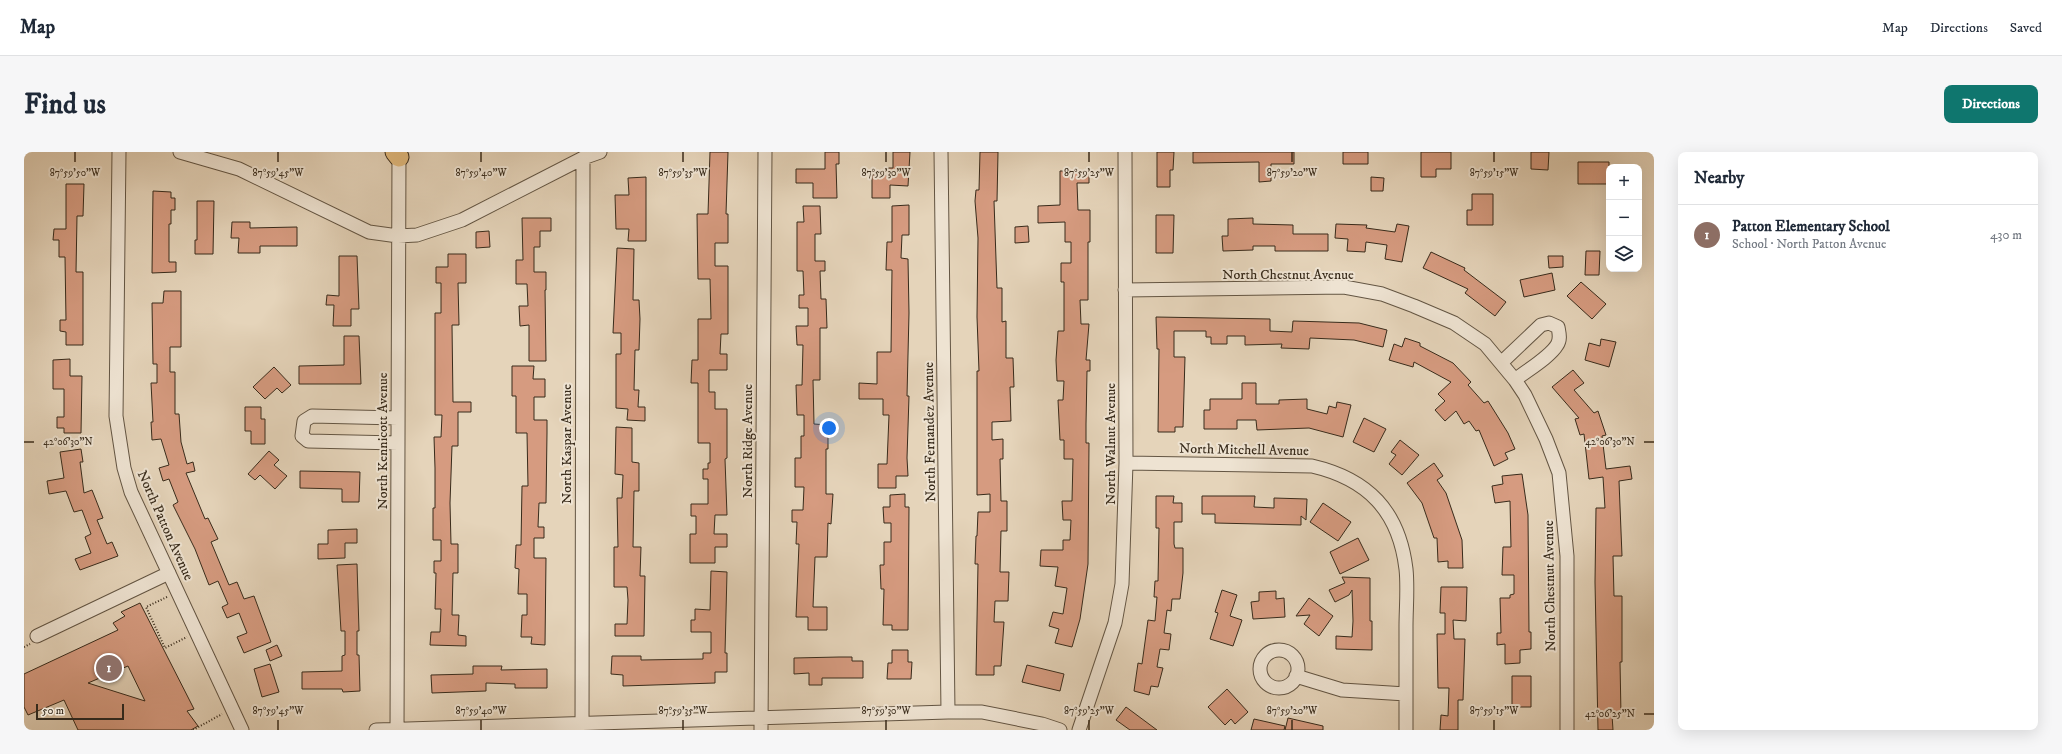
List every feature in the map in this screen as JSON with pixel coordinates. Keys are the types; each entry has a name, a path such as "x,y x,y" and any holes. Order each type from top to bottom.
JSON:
{"street":[{"name":"North Patton Avenue","path":"119,152 116,416 118,440 131,492 242,730"},
{"path":"180,152 239,169 369,232 398,236 417,235 439,229 462,220 582,158 600,152"},
{"name":"North Ridge Avenue","path":"761,724 765,152"},
{"name":"North Fernandez Avenue","path":"941,152 948,712"},
{"name":"North Walnut Avenue","path":"1079,730 1115,623 1124,561 1126,463 1125,152"},
{"name":"North Kennicott Avenue","path":"397,730 399,153"},
{"name":"North Kaspar Avenue","path":"582,158 582,727"},
{"name":"North Chestnut Avenue","path":"1125,290 1344,287 1382,294 1454,323 1485,344 1515,380 1534,414 1559,473 1567,556 1567,730"},
{"path":"1501,363 1541,325 1549,323 1558,327 1560,335 1558,344 1553,351 1515,380"},
{"path":"398,418 312,416 304,421 302,430 302,436 308,441 398,443"},
{"name":"North Mitchell Avenue","path":"1126,463 1312,466 1331,470 1352,479 1380,502 1400,536 1406,571 1406,730"},
{"path":"37,636 169,573"},
{"path":"1296,676 1342,690 1406,694"},
{"path":"376,730 761,724 948,712 982,712 1042,724 1060,730"}],"path":[{"path":"178,592 146,607 165,648 196,633"},
{"path":"193,730 219,715"}],"building":[{"path":"710,152 728,152 726,214 728,214 728,243 715,243 715,266 728,266 728,334 721,334 720,354 727,354 727,370 709,370 709,392 715,392 715,409 727,409 727,458 725,459 727,515 715,515 714,534 727,534 727,547 715,547 715,563 690,563 690,534 696,534 696,516 691,516 691,504 708,504 708,479 703,479 703,469 708,469 708,463 710,463 710,443 698,443 698,383 691,383 692,360 698,360 698,319 711,319 710,279 698,279 697,214 708,214"},
{"path":"825,152 839,152 839,164 836,164 837,198 813,198 813,183 796,183 796,169 825,169"},
{"path":"893,152 910,152 908,186 890,185 890,198 872,198 872,175 888,175 888,168 893,168"},
{"path":"980,152 998,152 997,201 994,201 997,288 1002,288 1002,322 1006,321 1006,358 1013,358 1014,387 1010,387 1011,421 992,422 992,440 1003,439 1003,459 1000,459 1001,501 1007,501 1007,531 1001,531 1000,572 1009,572 1008,601 995,601 994,622 1004,622 1001,666 994,666 994,675 976,675 978,564 975,564 978,512 990,512 990,494 977,495 977,371 979,371 977,317 978,238 975,201 976,190 979,190"},
{"path":"1157,152 1174,152 1173,170 1170,170 1170,187 1157,187"},
{"path":"1193,152 1294,152 1294,164 1271,164 1271,181 1259,182 1259,162 1193,163"},
{"path":"1343,152 1368,152 1368,164 1343,164"},
{"path":"1421,152 1451,152 1451,169 1436,169 1436,177 1421,177"},
{"path":"1531,152 1549,152 1548,170 1531,169"},
{"path":"1578,162 1609,162 1609,164 1606,164 1606,184 1578,184"},
{"path":"1060,171 1089,171 1089,183 1077,183 1078,210 1090,210 1090,242 1088,242 1088,300 1080,300 1081,324 1089,324 1086,360 1090,360 1090,371 1087,371 1086,424 1086,443 1089,443 1088,564 1080,619 1072,647 1055,643 1059,629 1049,626 1053,612 1063,614 1067,588 1055,586 1058,567 1040,566 1041,550 1063,550 1063,540 1070,540 1071,520 1063,520 1062,501 1072,501 1073,459 1064,459 1064,440 1060,440 1058,400 1063,400 1064,381 1057,381 1056,360 1058,331 1064,331 1064,282 1061,282 1061,263 1071,263 1071,242 1065,242 1065,222 1038,223 1038,206 1060,205"},
{"path":"646,177 646,241 628,241 629,229 616,229 615,195 629,195 628,178"},
{"path":"1371,177 1384,178 1383,191 1371,191"},
{"path":"66,184 84,184 83,216 77,216 76,272 83,272 83,345 66,345 66,332 60,331 60,320 66,320 65,257 59,257 59,240 53,240 54,229 66,229"},
{"path":"153,191 171,192 171,198 175,198 175,210 171,210 171,224 169,224 169,262 176,262 176,272 152,273"},
{"path":"1472,194 1493,194 1493,225 1467,225 1467,210 1472,210"},
{"path":"197,201 214,201 213,254 195,254 195,240 197,240"},
{"path":"909,205 909,235 902,235 901,258 908,259 908,476 896,476 896,488 878,488 878,464 887,464 889,415 883,415 883,399 859,399 859,383 877,384 877,352 891,352 892,270 886,270 887,242 892,242 892,206"},
{"path":"803,206 820,206 821,234 815,234 815,261 825,261 825,271 820,271 821,299 826,299 827,328 820,328 820,380 813,380 814,424 828,425 828,449 826,449 826,494 833,494 831,524 828,523 827,557 815,557 813,607 827,607 827,630 808,630 808,617 796,617 799,544 796,544 797,522 792,522 792,510 803,510 804,487 795,487 795,458 801,458 801,436 804,436 804,415 797,415 796,385 802,385 803,345 797,345 796,326 808,326 808,308 799,308 799,295 804,295 803,271 797,271 797,222 804,222"},
{"path":"1156,215 1174,215 1173,253 1156,253"},
{"path":"522,218 551,218 551,231 540,231 540,247 534,247 534,272 546,272 546,361 529,361 529,325 520,326 519,306 528,306 527,284 516,284 516,260 523,260"},
{"path":"1253,218 1253,224 1293,225 1293,234 1328,234 1328,251 1275,251 1275,246 1253,246 1253,250 1223,251 1222,236 1228,236 1228,219"},
{"path":"232,222 250,222 250,228 297,227 297,246 260,246 260,253 238,253 239,238 231,238"},
{"path":"1336,224 1367,225 1366,228 1395,232 1397,224 1409,226 1402,262 1385,259 1387,245 1366,242 1365,252 1347,251 1348,239 1335,238"},
{"path":"1028,226 1029,242 1015,243 1015,227"},
{"path":"489,231 490,247 476,248 476,232"},
{"path":"617,248 634,249 633,300 639,300 640,319 639,350 635,350 634,390 639,390 638,407 645,407 645,421 627,420 628,409 616,408 616,354 621,354 621,333 613,333"},
{"path":"1586,251 1600,251 1599,275 1585,275"},
{"path":"1431,252 1465,268 1464,270 1506,302 1495,316 1465,293 1468,289 1423,268"},
{"path":"448,254 466,254 466,283 458,283 459,325 452,325 453,402 471,402 471,412 458,412 458,446 452,446 450,503 451,544 458,544 458,573 453,573 452,615 459,615 458,635 466,636 466,646 430,645 431,632 440,632 441,609 435,609 436,573 434,573 434,561 441,561 441,540 433,540 433,508 435,508 434,437 441,437 442,415 435,415 435,313 441,313 441,283 436,283 436,267 448,267"},
{"path":"339,256 357,256 359,309 351,309 351,326 333,326 334,305 326,305 327,295 339,296"},
{"path":"1548,256 1563,256 1563,267 1549,268"},
{"path":"1552,273 1555,290 1524,297 1520,280"},
{"path":"1581,282 1606,304 1592,319 1567,296"},
{"path":"164,291 181,291 181,347 170,347 170,372 175,372 175,414 179,414 181,442 187,464 193,462 195,471 186,473 205,519 208,518 218,539 211,542 229,585 237,582 244,599 254,596 271,642 244,653 237,637 247,633 239,613 227,618 222,607 228,604 218,581 209,585 195,549 173,505 178,502 169,479 163,481 159,468 169,465 161,439 152,440 151,422 153,422 151,383 157,383 157,364 153,364 152,303 163,303"},
{"path":"1156,317 1270,319 1270,331 1292,332 1293,321 1359,323 1387,330 1383,347 1354,340 1310,338 1309,349 1281,348 1282,344 1245,345 1245,336 1227,336 1227,344 1211,344 1211,337 1206,337 1206,331 1174,331 1174,357 1185,357 1183,427 1175,427 1175,432 1158,432 1159,349 1157,349"},
{"path":"344,336 359,336 361,384 299,384 299,366 344,365"},
{"path":"1405,338 1420,343 1420,346 1453,363 1471,382 1468,385 1484,403 1488,401 1508,433 1515,449 1505,453 1508,459 1494,466 1479,430 1476,431 1469,421 1464,424 1456,411 1445,421 1435,410 1445,401 1438,394 1451,382 1414,362 1413,367 1389,360 1394,344 1402,347"},
{"path":"1601,339 1616,342 1609,367 1585,360 1589,343 1600,346"},
{"path":"70,359 70,376 82,376 81,433 64,433 64,428 57,428 57,417 64,417 64,389 53,389 53,360"},
{"path":"512,366 534,366 533,379 545,379 545,397 534,397 534,420 547,420 547,433 546,503 539,503 538,527 544,527 544,538 534,538 534,558 546,558 545,645 531,644 532,637 521,637 522,615 527,615 527,594 518,594 519,569 515,568 516,545 521,545 522,486 528,486 527,433 516,433 516,396 512,396"},
{"path":"274,367 291,385 282,393 277,388 265,399 253,387"},
{"path":"1573,370 1584,383 1574,390 1594,413 1598,411 1606,435 1602,436 1606,469 1630,466 1632,479 1619,481 1622,556 1613,556 1614,596 1622,596 1622,662 1620,662 1621,715 1612,715 1613,730 1598,730 1595,582 1596,508 1605,508 1603,477 1589,479 1584,434 1580,435 1575,419 1579,418 1552,387"},
{"path":"1242,383 1256,383 1256,404 1279,404 1279,400 1307,399 1307,409 1327,414 1329,406 1336,408 1337,402 1351,405 1343,437 1309,428 1257,430 1256,420 1237,420 1237,429 1204,429 1204,410 1210,410 1210,399 1242,399"},
{"path":"245,407 261,407 261,419 265,419 265,444 251,444 251,431 245,431"},
{"path":"1364,418 1386,429 1374,452 1353,442"},
{"path":"616,427 632,428 632,462 639,463 639,491 634,491 633,547 641,547 640,576 645,576 644,636 615,636 615,624 627,624 628,600 627,587 614,587 614,547 618,547 617,498 622,498 623,475 615,474"},
{"path":"1400,440 1419,455 1402,475 1389,464 1396,455 1391,452"},
{"path":"81,449 83,462 80,462 84,493 92,490 103,518 97,520 107,544 112,542 118,556 80,570 75,559 91,553 85,537 91,534 82,510 74,512 66,491 49,494 47,481 64,478 60,452"},
{"path":"269,451 279,460 274,465 287,476 275,489 260,475 255,480 248,474"},
{"path":"1434,463 1443,476 1437,480 1446,493 1462,540 1463,568 1448,568 1448,561 1438,562 1437,538 1434,538 1422,503 1407,483"},
{"path":"300,471 360,472 359,502 342,502 342,489 300,488"},
{"path":"1522,474 1528,515 1529,632 1531,632 1531,649 1520,650 1520,663 1505,664 1505,644 1497,645 1497,633 1501,633 1500,598 1510,598 1510,595 1514,594 1514,575 1502,575 1503,547 1511,547 1510,501 1495,503 1492,486 1503,484 1502,476"},
{"path":"905,494 905,507 909,507 908,630 892,630 892,625 883,625 884,589 881,589 880,565 884,565 884,542 891,542 891,523 884,523 883,507 890,507 890,495"},
{"path":"1156,496 1174,496 1173,503 1182,503 1182,522 1174,522 1174,544 1175,548 1183,548 1183,573 1180,599 1172,599 1171,611 1167,610 1164,633 1171,634 1169,650 1160,649 1157,667 1163,668 1158,687 1151,686 1149,695 1134,691 1138,663 1142,664 1148,620 1155,621 1157,597 1154,597 1155,581 1158,581 1159,528 1156,528"},
{"path":"1202,496 1255,496 1254,507 1274,508 1274,498 1307,499 1306,520 1301,516 1301,525 1215,523 1215,514 1202,514"},
{"path":"1323,503 1351,522 1338,541 1310,522"},
{"path":"357,529 357,543 345,543 345,558 318,559 318,544 328,544 328,530"},
{"path":"1358,538 1369,560 1340,574 1330,552"},
{"path":"357,564 359,631 357,631 357,655 359,655 360,691 343,692 342,689 302,689 302,672 342,671 342,656 345,655 345,631 341,631 337,565"},
{"path":"711,571 727,572 725,653 727,653 727,672 715,672 715,683 623,686 623,675 611,674 612,656 641,656 641,660 703,659 703,653 711,653 711,632 691,632 691,620 695,620 695,609 710,610"},
{"path":"1342,577 1370,578 1372,650 1336,649 1336,636 1352,637 1352,590 1349,595 1335,602 1329,590 1345,583"},
{"path":"1441,587 1467,587 1466,621 1453,620 1454,639 1465,639 1463,700 1458,700 1458,730 1440,730 1441,715 1448,716 1449,688 1438,688 1437,634 1445,634 1445,613 1440,613"},
{"path":"1222,590 1237,595 1230,616 1242,620 1233,646 1210,639 1218,613 1215,612"},
{"path":"1276,591 1276,599 1284,598 1285,617 1253,619 1251,602 1259,601 1259,592"},
{"path":"1309,598 1333,616 1319,636 1304,624 1310,615 1296,616"},
{"path":"140,603 194,709 187,711 198,726 191,730 78,730 64,700 28,715 24,707 24,674 118,630 113,623 125,616 121,612","holes":["128,666 145,701 88,683"]},
{"path":"277,645 282,656 270,661 266,650"},
{"path":"892,650 908,650 908,662 912,662 911,679 887,679 888,663 892,663"},
{"path":"852,657 852,661 863,661 863,678 822,678 822,685 809,685 809,673 794,674 794,658"},
{"path":"270,664 279,692 262,697 254,669"},
{"path":"1027,665 1064,674 1060,691 1022,682"},
{"path":"473,666 502,666 501,670 547,669 547,688 515,688 515,684 486,683 486,691 432,693 431,675 473,674"},
{"path":"1512,676 1531,676 1531,707 1512,707"},
{"path":"1227,689 1248,712 1235,724 1231,719 1225,725 1208,707"},
{"path":"1126,707 1157,730 1130,730 1116,720"},
{"path":"1288,718 1323,726 1323,730 1285,730"},
{"path":"1254,719 1285,726 1284,730 1251,730"}],"place":[{"name":"Patton Elementary School","path":"109,668"}]}
